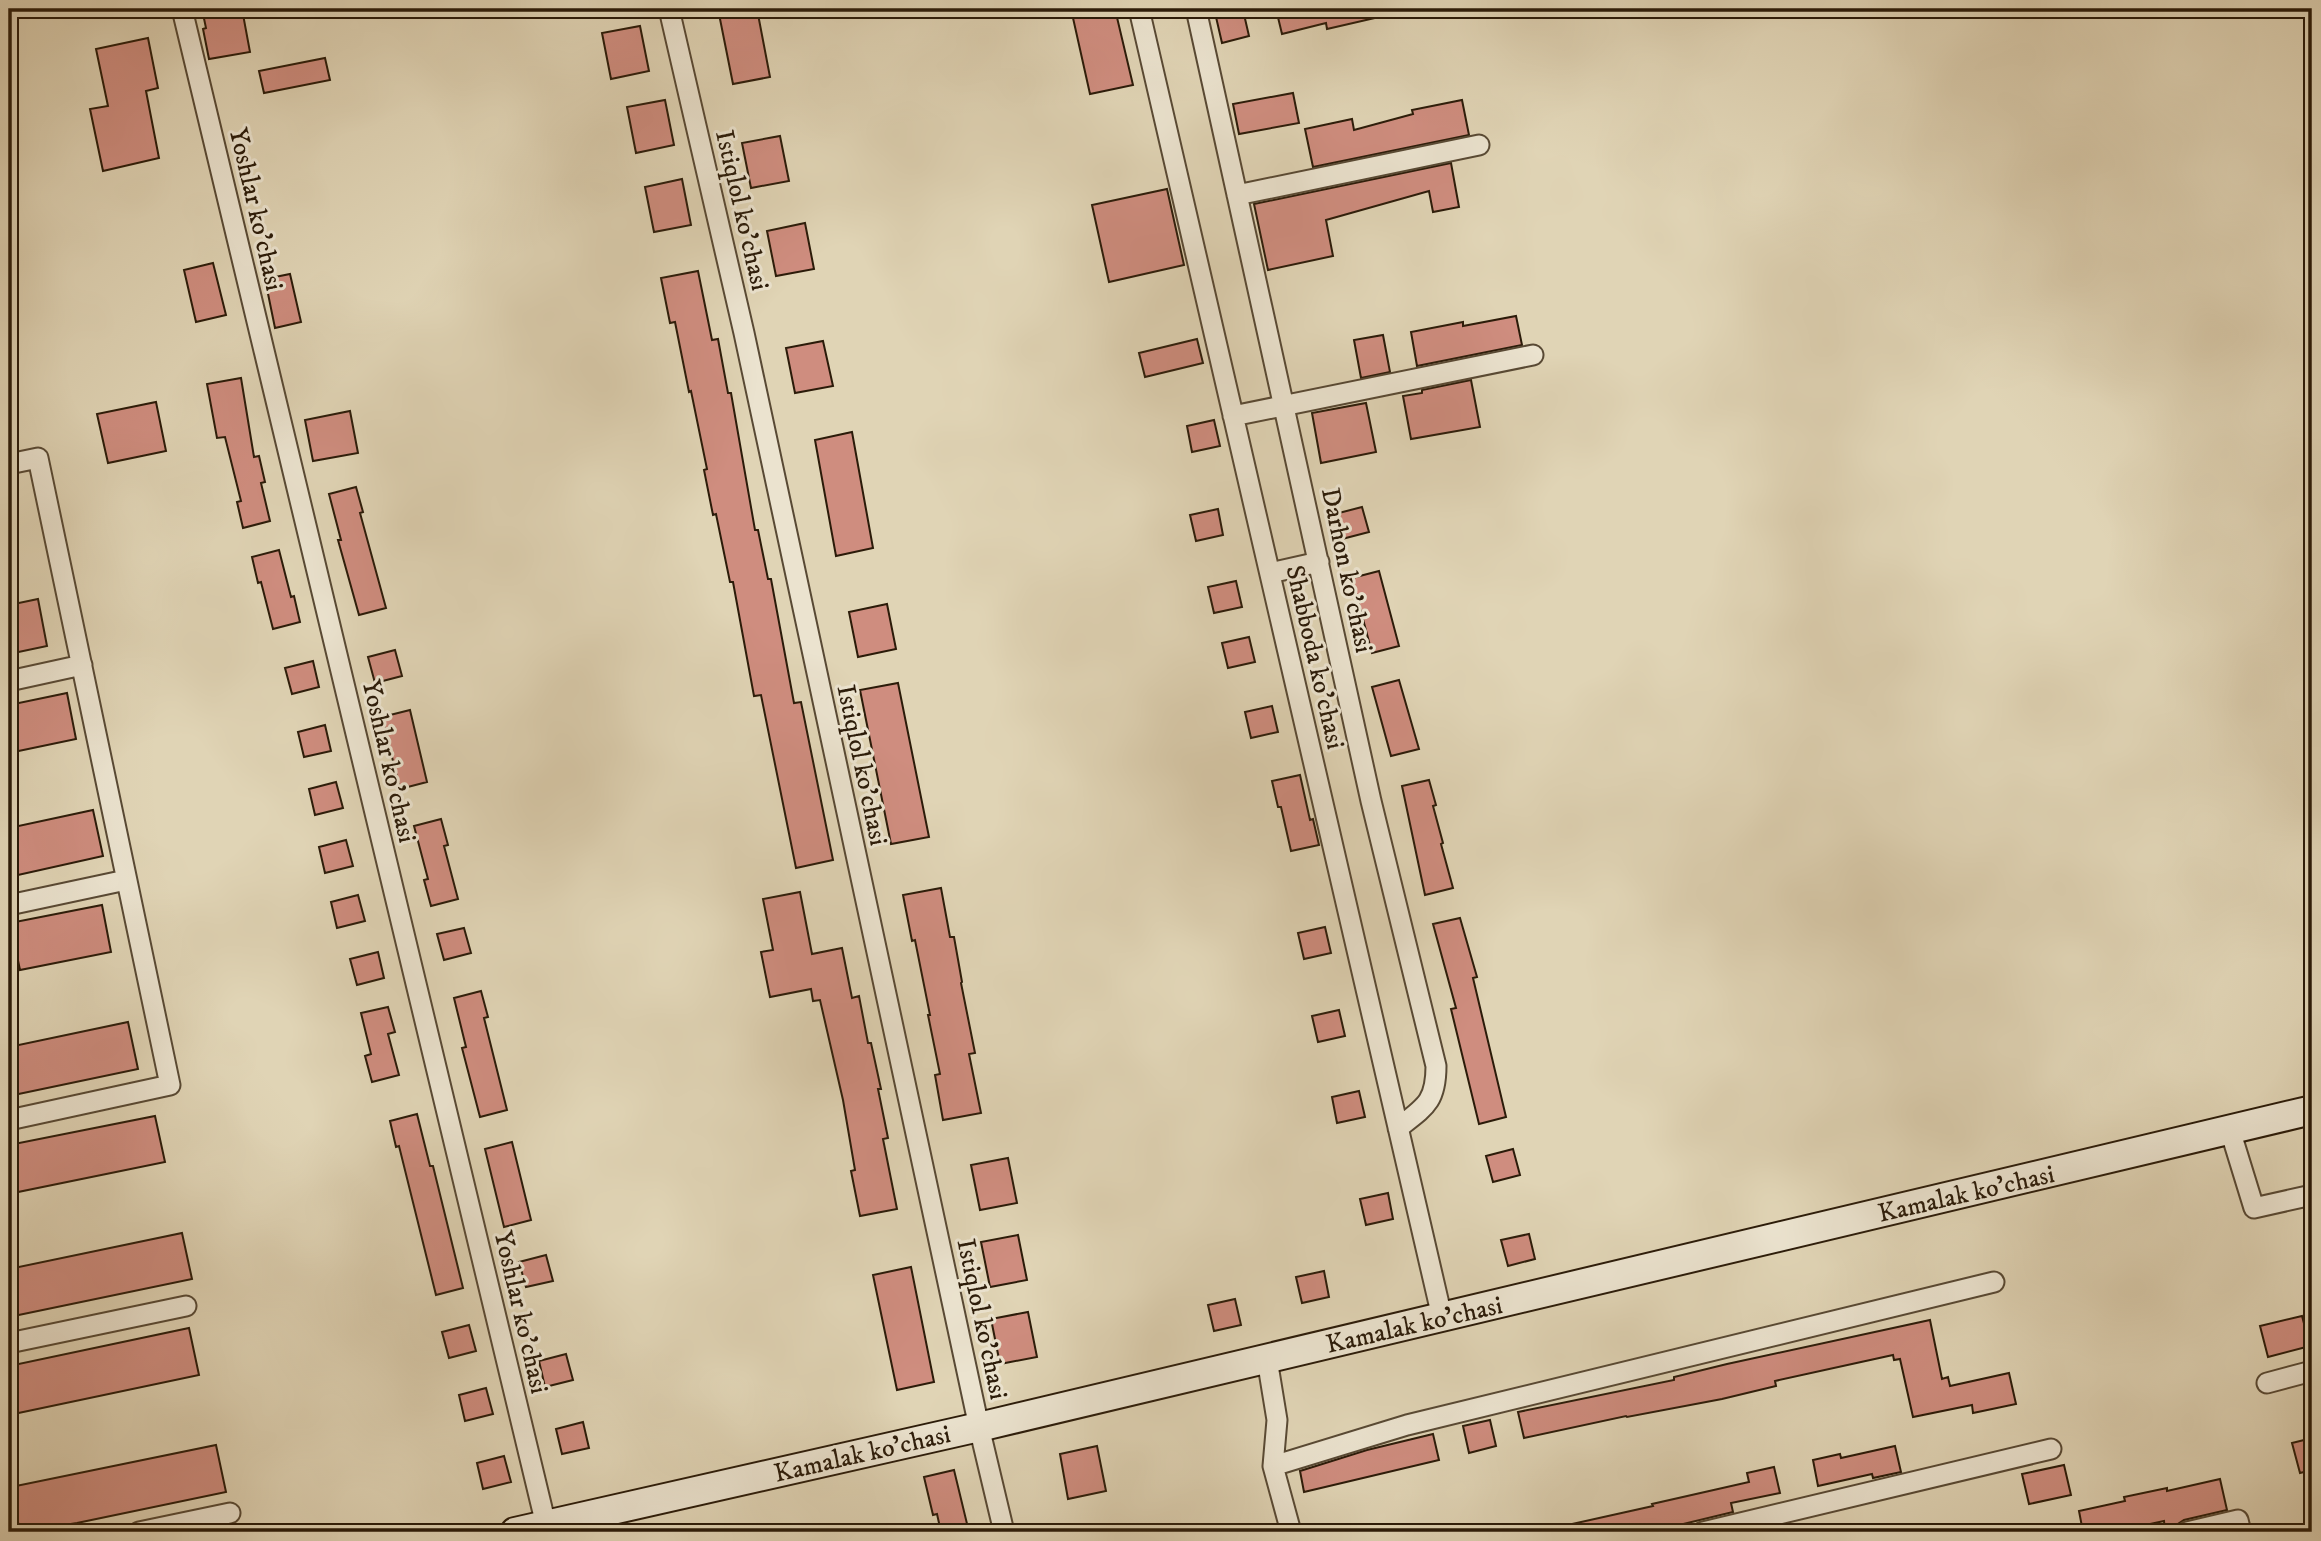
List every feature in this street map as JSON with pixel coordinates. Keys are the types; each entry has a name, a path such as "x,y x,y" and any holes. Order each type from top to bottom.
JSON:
{"main road":[{"name":"Kamalak ko'chasi","path":"515,1532 979,1427 2312,1110"}],"street":[{"name":"Yoshlar ko'chasi","path":"182,9 546,1525"},
{"name":"Istiqlol ko'chasi","path":"669,9 744,333 979,1427 1004,1532"},
{"name":"Shabboda ko'chasi","path":"1139,9 1442,1317"},
{"name":"Darhon ko'chasi","path":"1196,9 1371,801 1436,1066 1436,1088 1425,1107 1398,1128"},
{"path":"1237,195 1479,145"},
{"path":"1233,416 1533,355"},
{"path":"9,464 38,458 170,1085 9,1120"},
{"path":"1270,573 1319,562"},
{"path":"9,681 82,665"},
{"path":"9,905 126,880"},
{"path":"2230,1130 2254,1208 2312,1195"},
{"path":"1273,1465 1407,1425 1994,1282"},
{"path":"9,1343 186,1306"},
{"path":"1267,1359 1277,1420 1273,1465 1291,1532"},
{"path":"2267,1382 2312,1371"},
{"path":"1703,1532 2050,1449"},
{"path":"139,1532 230,1513"},
{"path":"2187,1532 2240,1526"}],"building":[{"path":"202,9 242,9 250,52 209,59"},
{"path":"718,9 757,9 770,77 733,84"},
{"path":"1071,9 1115,9 1133,85 1090,94"},
{"path":"1276,9 1388,9 1388,15 1327,29 1326,23 1282,34"},
{"path":"1243,10 1249,36 1222,43 1216,17"},
{"path":"640,26 649,71 611,79 602,33"},
{"path":"148,38 158,88 146,91 159,158 103,171 90,109 108,106 96,49"},
{"path":"325,58 330,80 264,93 259,71"},
{"path":"1293,93 1299,123 1239,134 1233,104"},
{"path":"665,100 674,145 636,153 627,107"},
{"path":"1462,100 1469,135 1313,167 1305,129 1352,119 1354,130 1413,114 1412,110"},
{"path":"780,136 789,181 751,188 742,143"},
{"path":"1451,163 1459,207 1433,212 1429,191 1326,220 1333,256 1268,270 1254,204"},
{"path":"682,179 691,225 654,232 645,187"},
{"path":"1167,189 1184,265 1109,282 1092,205"},
{"path":"805,223 814,269 776,276 767,231"},
{"path":"213,263 226,315 196,322 184,270"},
{"path":"698,271 712,340 718,339 728,393 731,393 755,530 758,530 768,579 771,579 794,703 801,702 833,860 796,868 761,695 754,696 733,582 730,582 716,514 713,515 704,470 707,469 691,391 689,392 675,322 670,323 661,278"},
{"path":"290,274 301,322 275,328 265,279"},
{"path":"1516,316 1522,345 1417,366 1411,332"},
{"path":"1383,335 1390,372 1361,378 1354,340"},
{"path":"1197,339 1203,363 1145,377 1139,353"},
{"path":"823,341 833,386 795,393 786,348"},
{"path":"241,378 254,457 259,456 265,482 261,483 270,521 243,528 237,502 241,501 225,437 217,438 207,384"},
{"path":"1471,380 1480,427 1411,439 1403,396"},
{"path":"156,402 166,451 108,463 97,414"},
{"path":"1366,403 1376,452 1321,463 1312,413"},
{"path":"350,411 358,453 313,461 305,420"},
{"path":"1214,420 1220,446 1192,452 1187,426"},
{"path":"852,432 873,548 836,556 815,440"},
{"path":"356,487 363,512 360,513 386,608 359,615 338,540 341,540 329,494"},
{"path":"1362,507 1369,532 1342,539 1335,514"},
{"path":"1218,509 1223,535 1196,541 1190,515"},
{"path":"279,550 300,622 273,629 252,557"},
{"path":"1379,571 1399,646 1372,653 1352,578"},
{"path":"1236,581 1242,607 1214,613 1208,587"},
{"path":"38,599 47,646 9,654 9,605"},
{"path":"887,604 896,649 858,657 849,612"},
{"path":"1249,637 1255,662 1228,668 1222,643"},
{"path":"395,650 402,676 375,683 368,657"},
{"path":"313,661 319,687 292,694 285,668"},
{"path":"1399,680 1419,749 1391,756 1372,687"},
{"path":"898,683 929,837 891,844 860,690"},
{"path":"67,693 76,739 9,753 9,705"},
{"path":"1272,706 1278,732 1251,738 1245,712"},
{"path":"410,710 427,782 400,789 382,717"},
{"path":"325,725 331,751 304,757 298,732"},
{"path":"1300,775 1310,820 1313,819 1319,845 1291,851 1272,781"},
{"path":"1429,780 1436,805 1433,806 1443,843 1441,844 1453,888 1425,895 1402,786"},
{"path":"336,782 343,808 315,815 309,789"},
{"path":"93,810 103,856 9,877 9,828"},
{"path":"441,819 448,845 444,846 458,899 431,906 424,880 428,879 414,826"},
{"path":"346,840 353,866 325,873 319,847"},
{"path":"941,888 950,937 954,937 975,1053 969,1054 981,1113 943,1120 935,1075 940,1074 930,1015 903,895"},
{"path":"800,892 812,954 842,948 852,998 859,996 881,1089 878,1089 888,1138 883,1139 897,1209 860,1216 851,1171 855,1170 843,1100 820,1000 813,1001 811,989 770,997 761,952 773,950 763,899"},
{"path":"358,895 365,921 337,928 331,902"},
{"path":"102,905 111,952 20,970 10,923"},
{"path":"1460,918 1477,977 1473,978 1506,1117 1479,1124 1451,1009 1456,1008 1433,924"},
{"path":"1325,927 1331,953 1304,959 1298,933"},
{"path":"464,928 471,953 444,960 437,934"},
{"path":"378,952 384,978 357,985 350,959"},
{"path":"481,991 488,1017 484,1018 507,1110 480,1117 462,1048 466,1047 454,998"},
{"path":"388,1007 395,1032 388,1034 399,1075 372,1082 365,1056 371,1054 361,1013"},
{"path":"1339,1010 1345,1036 1318,1042 1312,1016"},
{"path":"128,1022 138,1069 9,1096 9,1047"},
{"path":"1359,1091 1365,1117 1337,1123 1332,1097"},
{"path":"417,1114 430,1166 433,1166 463,1288 436,1295 399,1146 396,1147 390,1121"},
{"path":"155,1116 165,1162 18,1192 9,1145"},
{"path":"512,1142 531,1220 504,1227 485,1149"},
{"path":"1513,1149 1520,1175 1493,1182 1486,1156"},
{"path":"1008,1158 1017,1203 980,1210 971,1165"},
{"path":"1388,1193 1393,1219 1366,1225 1360,1199"},
{"path":"182,1233 192,1279 9,1317 9,1269"},
{"path":"1529,1234 1535,1259 1508,1266 1501,1240"},
{"path":"1018,1235 1027,1280 990,1287 981,1242"},
{"path":"546,1255 553,1281 526,1287 519,1262"},
{"path":"911,1267 934,1382 897,1390 873,1275"},
{"path":"1324,1271 1329,1297 1302,1303 1296,1277"},
{"path":"1235,1299 1241,1325 1214,1331 1208,1305"},
{"path":"1028,1312 1037,1357 1000,1364 991,1319"},
{"path":"2302,1316 2310,1346 2268,1357 2260,1326"},
{"path":"1930,1320 1942,1379 1948,1377 1950,1386 2009,1373 2016,1404 1973,1413 1972,1405 1913,1417 1900,1359 1894,1360 1893,1355 1775,1381 1776,1386 1722,1399 1524,1438 1518,1412 1674,1380 1674,1377 1727,1364"},
{"path":"469,1325 476,1351 449,1358 442,1332"},
{"path":"189,1328 199,1375 9,1415 9,1366"},
{"path":"566,1354 573,1380 545,1387 539,1361"},
{"path":"486,1388 493,1414 465,1421 459,1395"},
{"path":"1490,1420 1496,1446 1469,1453 1463,1426"},
{"path":"583,1422 589,1448 562,1454 556,1429"},
{"path":"1433,1434 1439,1460 1304,1492 1300,1471 1367,1450"},
{"path":"2312,1438 2312,1470 2300,1473 2292,1443"},
{"path":"216,1445 226,1492 20,1532 11,1487"},
{"path":"1097,1446 1106,1491 1068,1499 1060,1454"},
{"path":"1895,1446 1901,1472 1873,1478 1872,1474 1818,1486 1813,1460 1840,1454 1841,1458"},
{"path":"504,1456 511,1482 483,1489 477,1463"},
{"path":"2064,1465 2071,1495 2029,1504 2022,1474"},
{"path":"1774,1467 1780,1493 1731,1503 1733,1512 1650,1532 1564,1532 1563,1526 1749,1482 1747,1473"},
{"path":"954,1470 969,1532 941,1532 937,1514 933,1515 924,1477"},
{"path":"2220,1479 2227,1510 2184,1520 2178,1524 2175,1532 2165,1532 2164,1521 2127,1529 2127,1532 2083,1532 2079,1511 2125,1501 2124,1497"}]}
